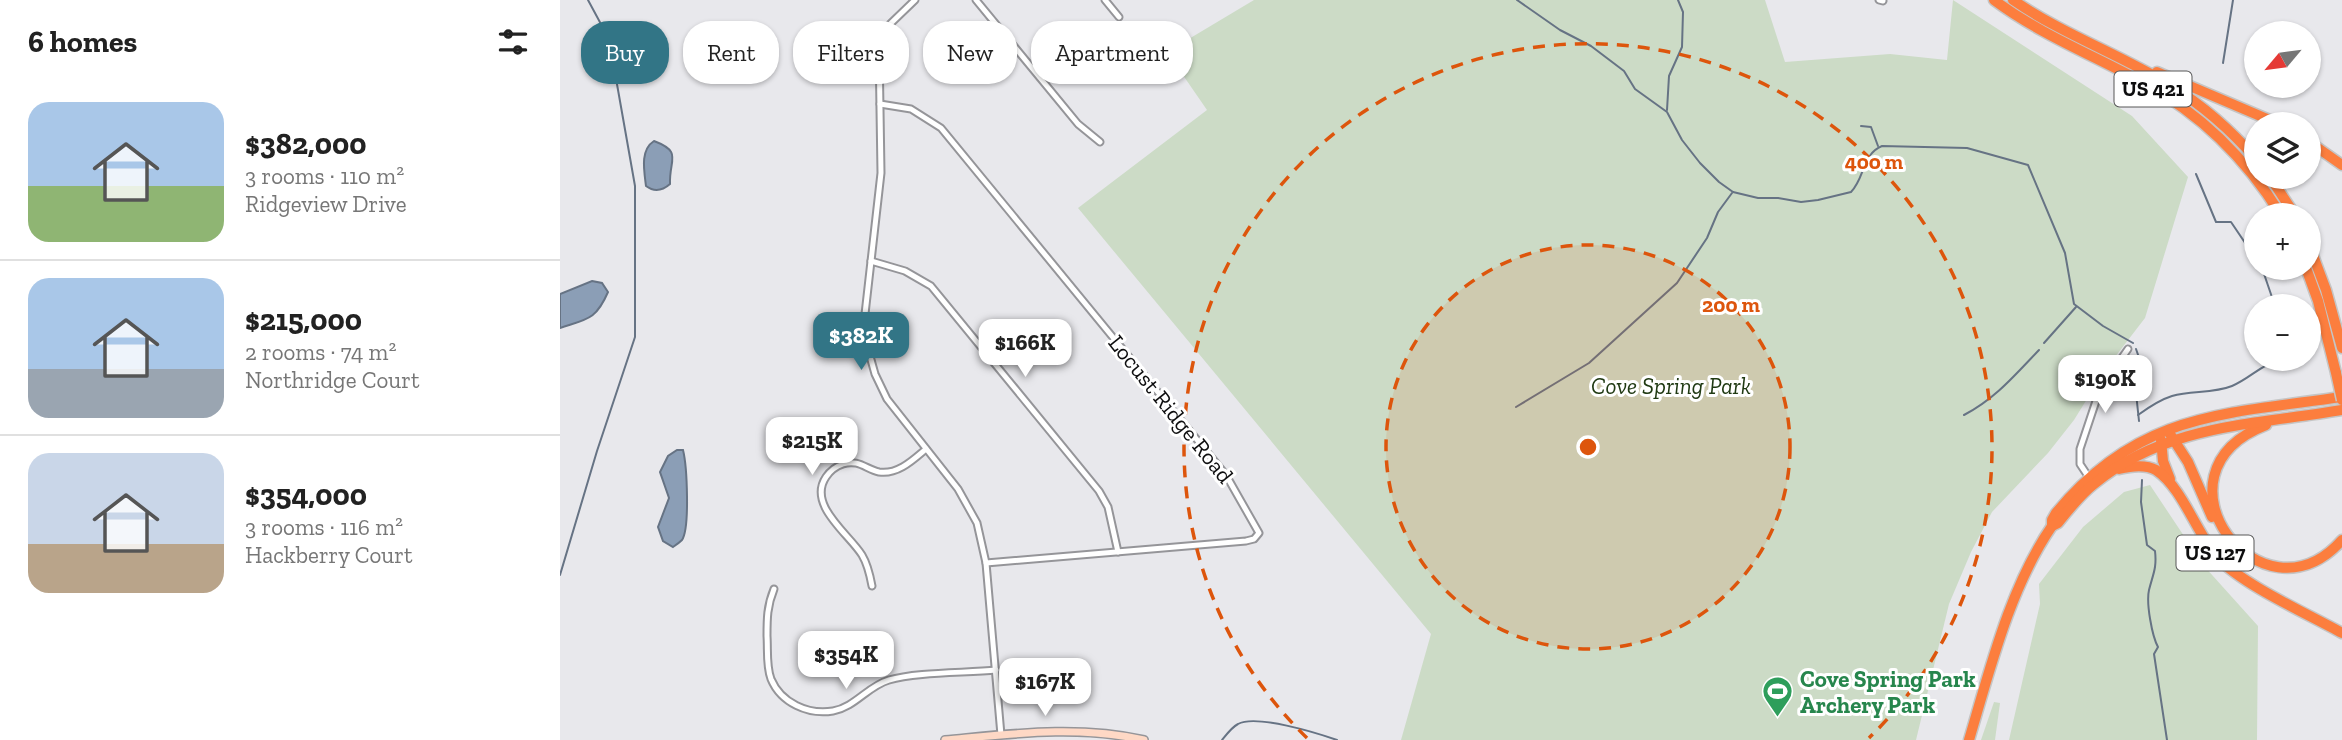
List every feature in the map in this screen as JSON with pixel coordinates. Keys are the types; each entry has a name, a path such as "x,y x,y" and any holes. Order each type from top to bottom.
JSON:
{"highway":[{"name":"US 421","path":"1994,0 2046,34 2144,83 2196,117 2244,163 2272,203"},
{"name":"US 421","path":"2013,0 2188,97 2223,125 2244,147"},
{"path":"2116,57 2252,112"},
{"path":"2321,150 2342,165"},
{"path":"2321,277 2342,348"},
{"path":"2309,280 2342,398"},
{"name":"US 127","path":"1969,740 2017,592 2035,552 2052,526 2056,513 2117,455 2207,418 2342,398"},
{"path":"2167,434 2342,410"},
{"path":"2235,548 2220,527 2214,506 2214,486 2219,466 2229,449 2244,435 2281,419"},
{"path":"2109,473 2161,444 2167,434"},
{"path":"2167,434 2188,462 2216,525 2235,548 2257,561 2288,567 2317,560 2342,540"},
{"path":"2161,444 2166,469 2176,493"},
{"name":"US 127","path":"2091,481 2132,467 2152,468 2176,493 2211,548 2227,567 2342,633"}],"street":[{"path":"915,0 887,27 879,46 881,173 866,314 868,349 875,374 887,399 958,489 977,523 986,563 1001,735"},
{"path":"976,0 1078,124 1100,142"},
{"path":"1105,0 1119,17"},
{"name":"Locust Ridge Road","path":"880,104 911,109 941,128 1226,475 1259,533 1254,539 1246,541 986,563"},
{"path":"871,261 905,271 932,286 1099,491 1108,508 1118,552"},
{"path":"2091,481 2079,459 2082,443 2100,389 2128,349"},
{"path":"872,586 869,570 861,554 825,508 822,491 825,478 846,463 860,463 879,472 888,472 909,463 926,449"},
{"path":"774,589 767,606 768,667 772,681 794,705 823,712 837,710 887,680 996,670"},
{"path":"945,740 1074,732 1110,734 1144,740"}],"green space":[{"name":"Cove Spring Park","path":"1254,0 1765,0 1785,62 1890,54 1947,60 1953,0 2132,116 2188,177 2145,318 2105,370 2074,420 2048,453 1992,512 1949,604 1916,740 1401,740 1431,634 1078,208 1207,110 1189,84 1193,84 1193,36"},
{"path":"2150,485 2204,566 2258,626 2257,740 2009,740 2040,604 2039,584 2083,527 2124,492"},
{"path":"1994,702 2000,703 1995,740 1981,740"}],"water":[{"path":"654,141 669,149 673,157 670,184 658,190 646,186 644,173 645,155"},
{"path":"592,281 602,283 608,292 599,308 590,317 560,328 560,294"},
{"path":"677,450 683,450 687,510 685,533 682,540 673,547 663,541 658,527 669,498 660,472 668,456"}],"waterway":[{"path":"560,575 635,337 635,186 609,39 588,0"},
{"path":"1517,0 1560,30 1591,46 1624,71 1635,89 1667,112 1682,140 1700,163 1733,192 1758,198 1801,202 1851,192 1867,160 1882,146 1967,148 2028,165 2065,253 2074,304 2103,326 2133,343"},
{"path":"1667,110 1669,76 1682,47 1683,12 1678,0"},
{"path":"2223,63 2233,0"},
{"path":"1861,126 1871,127 1878,146"},
{"path":"2196,174 2216,222 2231,222 2244,241"},
{"path":"1516,407 1589,363 1677,283 1707,238 1718,212 1732,193"},
{"path":"2266,280 2271,294"},
{"path":"2044,343 2076,307"},
{"path":"2136,349 2143,369 2136,393 2139,421"},
{"path":"1964,415 1995,394 2039,350"},
{"path":"2138,415 2172,396 2232,386 2258,371"},
{"path":"2142,480 2141,502 2147,545 2155,551 2155,567 2148,603 2158,647 2154,654 2167,740"},
{"path":"1222,740 1238,724 1258,721 1337,740"}],"place":[{"name":"Cove Spring Park Archery Park","path":"1777,719"}]}
